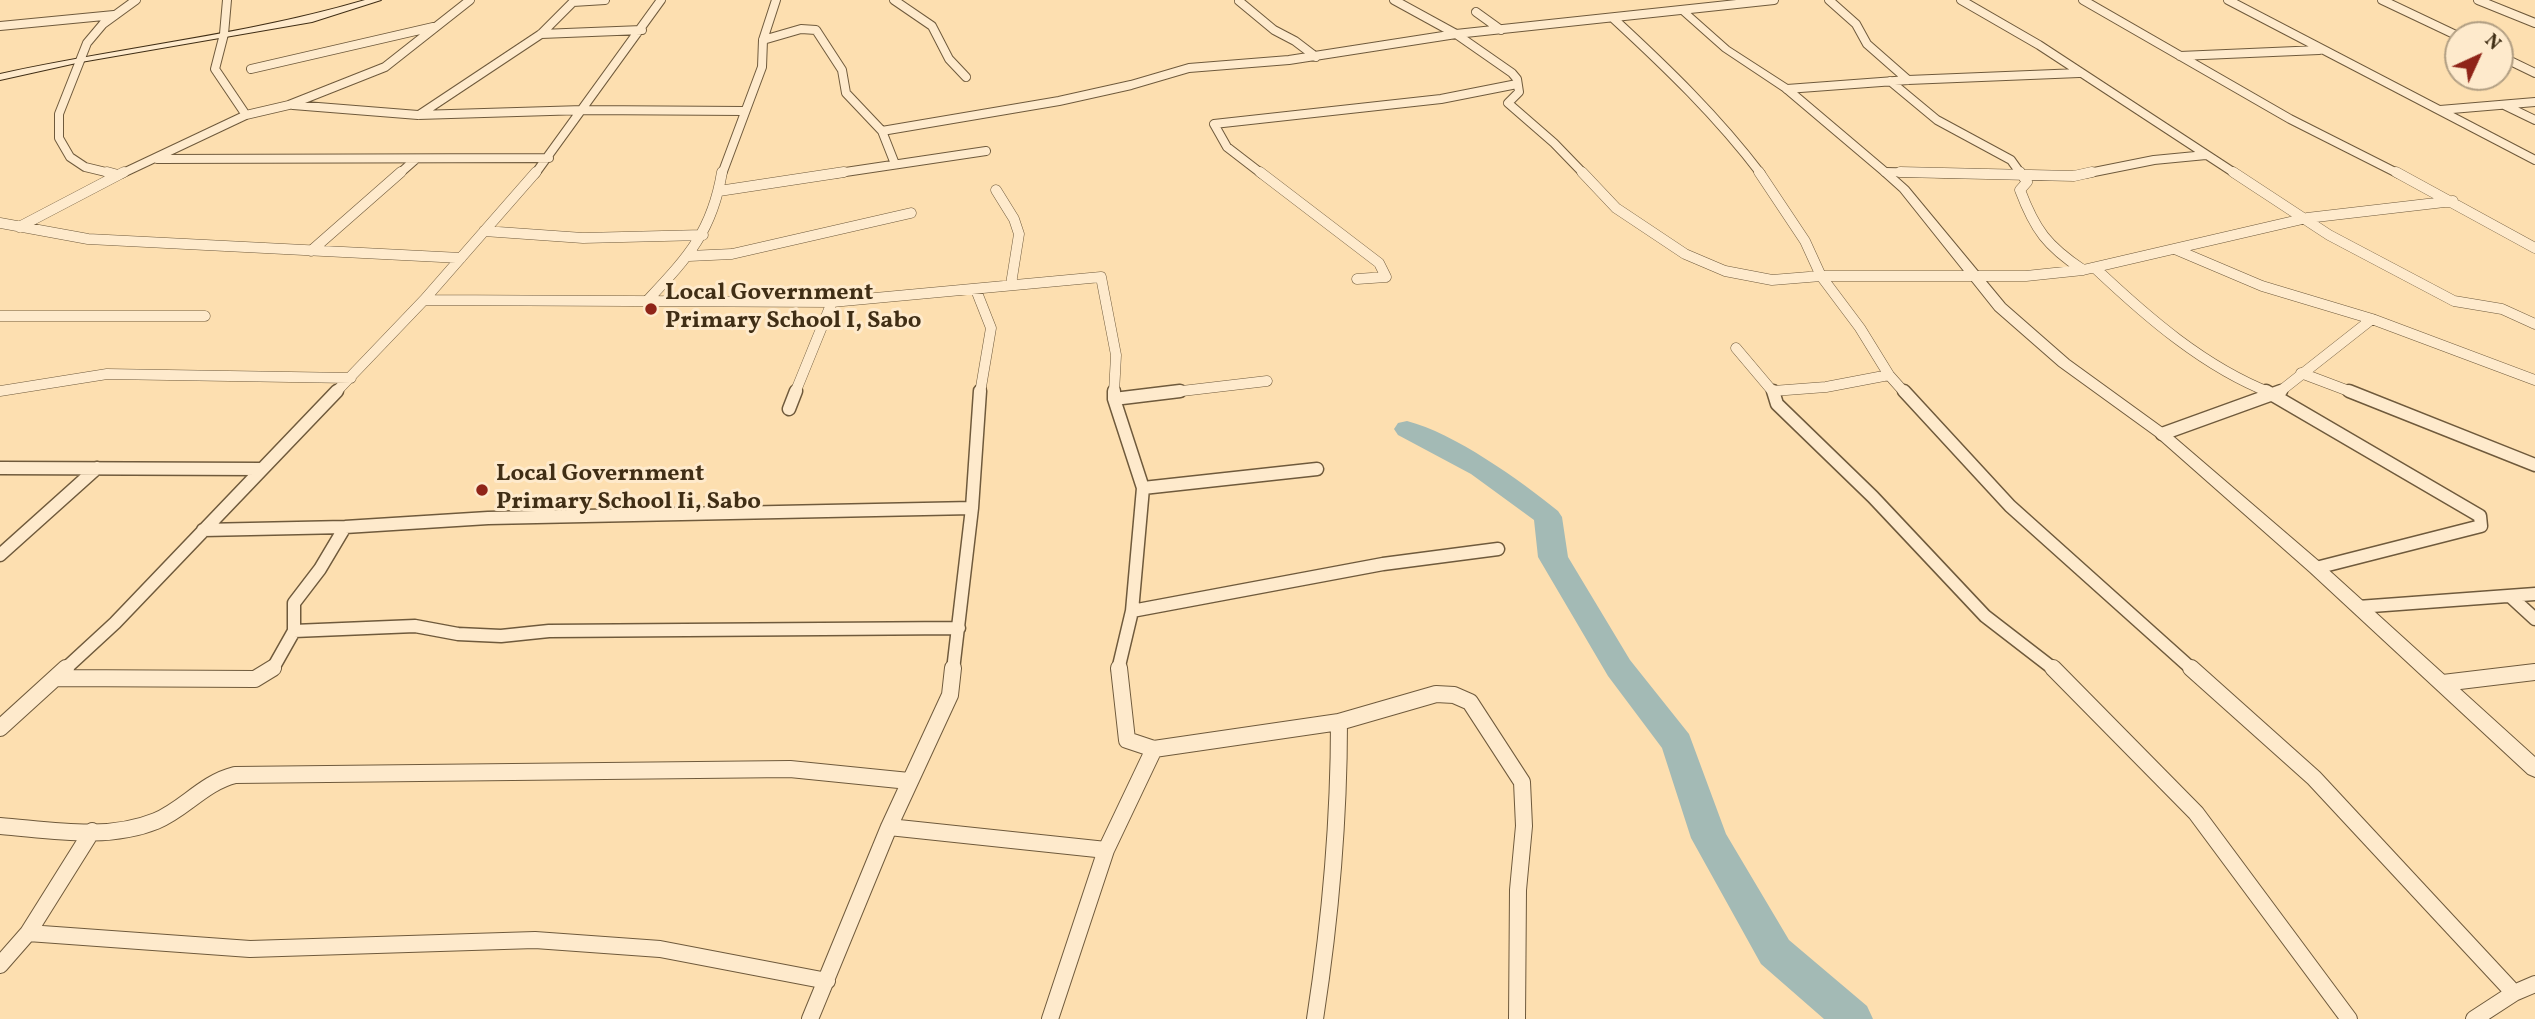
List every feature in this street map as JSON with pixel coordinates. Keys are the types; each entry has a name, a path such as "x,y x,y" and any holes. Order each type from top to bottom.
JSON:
{"main road":[{"path":"0,77 81,59 312,19 376,0"}],"street":[{"path":"118,175 85,167 70,157 59,138 59,114 87,43 114,15 136,0"},
{"path":"227,0 224,34 215,69 246,115"},
{"path":"19,227 150,159 246,115 289,105 385,67 470,0"},
{"path":"418,115 541,34 573,2 605,0"},
{"path":"0,728 114,623 424,300 550,158 661,0"},
{"path":"646,302 689,256 703,234 719,191 723,167 762,67 763,40 776,0"},
{"path":"894,0 932,26 949,59 966,77"},
{"path":"1394,0 1456,34 1513,73 1519,92 1508,103 1511,107 1554,144 1616,208 1685,254 1725,271 1772,281 1821,276 2026,276 2089,269 2307,218 2453,201"},
{"path":"883,131 1059,101 1131,85 1189,68 1316,57 1456,34 1774,0"},
{"path":"1829,0 1856,24 1867,44 1908,80"},
{"path":"1961,0 2039,45 2307,218 2329,235 2454,301 2502,309 2535,324"},
{"path":"2082,0 2290,119 2453,201 2535,248"},
{"path":"2228,0 2535,160"},
{"path":"2382,0 2444,29"},
{"path":"2478,0 2535,23"},
{"path":"1239,1 1274,30 1316,57"},
{"path":"1682,10 1726,49 1787,89 1885,172 1903,189 2000,307 2064,363 2162,434 2316,568 2533,764"},
{"path":"1475,12 1502,30"},
{"path":"0,26 114,15"},
{"path":"1614,19 1680,80 1735,140 1777,196 1805,241 1821,276 1889,375 2010,506 2314,778 2514,993"},
{"path":"251,69 433,27"},
{"path":"763,40 809,28 821,32 830,46 832,56 841,66 846,93 883,131 895,164"},
{"path":"541,34 642,30"},
{"path":"2179,57 2321,50"},
{"path":"2514,63 2535,73"},
{"path":"1787,89 1908,80 2079,73"},
{"path":"1890,81 1937,120 2011,160 2027,182 2020,190 2034,228 2060,255 2089,269 2143,314 2237,380 2276,395 2480,516 2482,526 2316,568"},
{"path":"1357,279 1386,277 1379,263 1227,148 1214,124 1441,99 1517,84"},
{"path":"2439,110 2535,102"},
{"path":"289,105 418,115 583,110 744,111"},
{"path":"2504,105 2535,120"},
{"path":"719,191 986,151"},
{"path":"1885,172 2090,175 2154,160 2206,155"},
{"path":"150,159 550,158"},
{"path":"311,251 416,159"},
{"path":"996,190 1014,219 1019,234 1011,284"},
{"path":"689,256 745,251 911,213"},
{"path":"0,223 88,239 461,258"},
{"path":"484,231 583,238 703,234"},
{"path":"2177,250 2262,286 2372,319 2535,380"},
{"path":"424,300 832,302 976,290 1095,276 1103,279 1116,355 1114,399 1143,488 1132,611 1118,672 1127,740 1154,748 1339,722 1436,694 1454,695 1469,702 1522,782 1524,826 1518,890 1517,1019"},
{"path":"810,1019 889,827 950,695 972,508 979,396 991,328 976,290"},
{"path":"789,409 832,302"},
{"path":"0,316 205,316"},
{"path":"2162,434 2276,395 2372,319"},
{"path":"1736,348 1773,391 1777,404 1873,497 1985,616 2043,658 2107,719 2196,813 2349,1019"},
{"path":"0,391 96,375 129,373 351,378"},
{"path":"2301,373 2535,465"},
{"path":"1773,391 1826,387 1889,375"},
{"path":"1114,399 1267,381"},
{"path":"0,468 261,470"},
{"path":"0,555 97,468"},
{"path":"1143,488 1317,469"},
{"path":"203,530 345,527 488,518 972,508"},
{"path":"56,678 255,679 271,671 294,631 295,603 320,569 345,527"},
{"path":"1132,611 1383,564 1498,549"},
{"path":"2358,607 2535,594"},
{"path":"2510,596 2535,620"},
{"path":"294,631 415,626 458,634 501,636 549,631 959,628"},
{"path":"2443,683 2535,672"},
{"path":"1315,1019 1324,960 1339,756 1339,722"},
{"path":"1050,1019 1106,850 1154,748"},
{"path":"0,826 92,831 136,828 184,806 206,784 235,775 790,769 909,781"},
{"path":"889,827 1106,850"},
{"path":"0,965 28,933 92,831"},
{"path":"28,933 250,948 535,940 660,949 827,981"},
{"path":"2474,1019 2514,993 2535,984"}],"waterway":[{"path":"1407,429 1480,468 1548,517 1553,557 1619,668 1677,743 1709,838 1775,952 1853,1019"}],"place":[{"name":"Local Government Primary School I, Sabo","path":"651,309"},
{"name":"Local Government Primary School Ii, Sabo","path":"482,490"}]}
